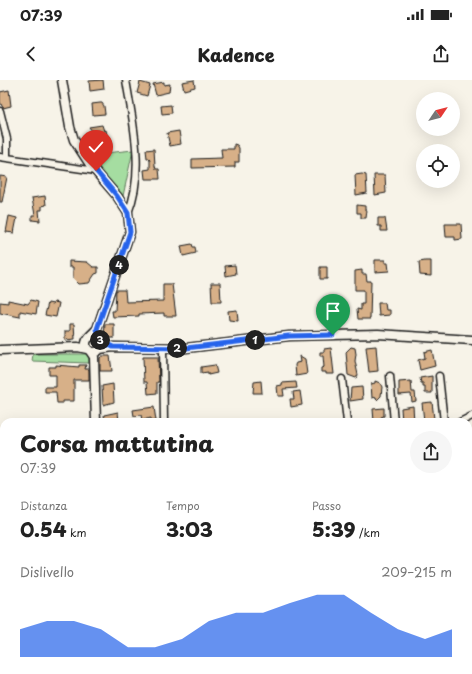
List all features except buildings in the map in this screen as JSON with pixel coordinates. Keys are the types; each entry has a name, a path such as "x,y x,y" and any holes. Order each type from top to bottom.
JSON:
{"main road":[{"path":"62,80 70,127 74,140 96,171 117,196 128,213 130,232 97,329 94,346 96,418"},
{"path":"0,350 94,346 186,348 289,336 378,334 472,340"}],"street":[{"path":"126,80 136,145 134,198 128,213"},
{"path":"0,111 7,139 3,157 96,171"},
{"path":"163,348 164,418"},
{"path":"390,376 394,418"},
{"path":"439,376 444,418"},
{"path":"342,379 347,418"}],"green space":[{"path":"133,150 123,196 88,155"},
{"path":"33,354 89,354 89,363 32,361"}],"route":[{"path":"96,171 117,196 128,213 130,232 97,329 101,341 113,347 186,348 289,336 333,335"}]}
